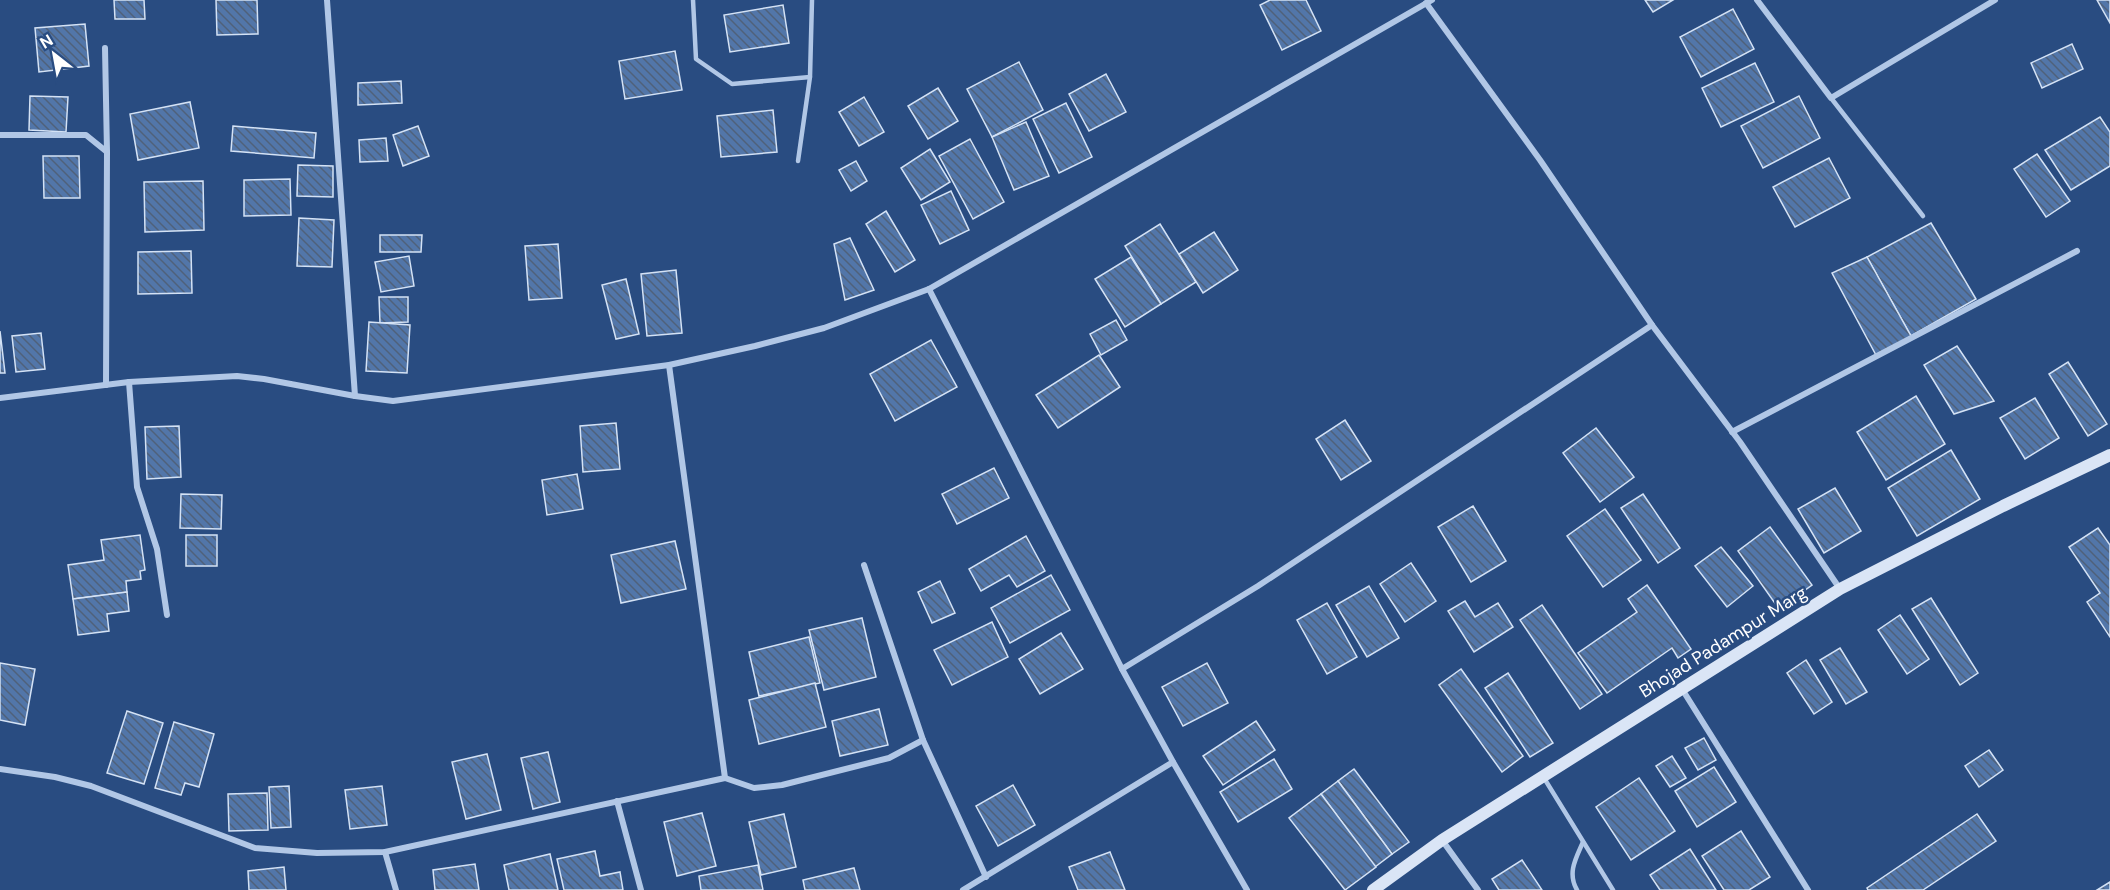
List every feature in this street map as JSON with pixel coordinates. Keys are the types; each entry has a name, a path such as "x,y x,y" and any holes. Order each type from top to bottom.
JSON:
{"street":[{"path":"327,0 355,396"},
{"path":"1757,0 1831,98 1995,0"},
{"path":"0,398 129,382 237,376 393,401 669,365 824,328 929,289 1429,2 1540,160 1652,326 1732,432 1840,590"},
{"path":"105,48 106,385"},
{"path":"0,135 86,135 107,152"},
{"path":"1732,432 2077,251"},
{"path":"929,289 1122,669 1247,890"},
{"path":"1122,669 1258,586 1652,326"},
{"path":"669,365 725,778"},
{"path":"129,382 137,487 157,549 167,615"},
{"name":"Bhojad Padampur Marg","path":"1373,890 1442,840 1840,590 2003,506 2110,455"},
{"path":"864,565 923,740 986,877"},
{"path":"1682,689 1808,890"},
{"path":"0,769 55,777 91,786 255,848 317,853 385,852 725,778 754,788 782,785 888,758 923,740"},
{"path":"963,890 1173,762"},
{"path":"617,801 641,890"},
{"path":"1442,840 1478,890"},
{"path":"385,852 396,890"}],"lane":[{"path":"693,0 696,59 732,84 810,77"},
{"path":"798,161 810,77 812,0"},
{"path":"1831,98 1923,216"},
{"path":"1543,776 1613,890"},
{"path":"1577,890 1573,882 1572,866 1583,842"}],"building":[{"path":"114,0 144,0 145,19 115,19"},
{"path":"216,0 257,0 258,34 217,35"},
{"path":"1270,0 1306,0 1321,31 1282,50 1260,5"},
{"path":"1645,0 1673,0 1653,12"},
{"path":"2097,0 2110,0 2110,23"},
{"path":"783,5 789,43 730,52 724,15"},
{"path":"1733,9 1754,49 1701,77 1680,37"},
{"path":"85,24 89,66 39,72 35,28"},
{"path":"2072,44 2083,69 2042,88 2031,63"},
{"path":"675,51 682,90 625,99 619,61"},
{"path":"1019,62 1043,110 992,137 967,89"},
{"path":"1755,63 1774,102 1721,127 1702,88"},
{"path":"1106,74 1126,112 1089,131 1069,94"},
{"path":"401,81 402,103 358,105 358,83"},
{"path":"938,88 958,121 928,139 908,106"},
{"path":"30,96 68,97 66,132 29,130"},
{"path":"1799,96 1820,138 1763,168 1741,126"},
{"path":"864,97 884,132 859,146 839,112"},
{"path":"190,102 199,148 138,160 130,114"},
{"path":"1066,103 1092,157 1059,173 1033,119"},
{"path":"773,110 777,152 721,157 717,116"},
{"path":"2100,117 2110,132 2110,166 2071,190 2045,150"},
{"path":"1026,122 1049,176 1014,190 992,137"},
{"path":"233,126 316,133 314,158 231,151"},
{"path":"418,126 429,156 403,166 393,135"},
{"path":"386,138 388,161 360,162 359,140"},
{"path":"970,139 1004,202 973,219 939,156"},
{"path":"930,149 950,182 921,200 901,168"},
{"path":"2037,154 2070,201 2046,217 2014,169"},
{"path":"43,156 79,156 80,198 44,198"},
{"path":"1829,158 1850,198 1795,227 1773,187"},
{"path":"856,161 867,181 851,191 839,170"},
{"path":"298,165 333,166 333,197 297,196"},
{"path":"290,179 291,215 244,216 244,180"},
{"path":"203,181 204,230 145,232 144,182"},
{"path":"951,191 969,230 940,244 921,205"},
{"path":"886,211 915,260 895,272 866,224"},
{"path":"299,218 334,220 332,267 297,266"},
{"path":"1931,223 1976,299 1911,336 1867,257"},
{"path":"1160,224 1196,282 1161,304 1125,246"},
{"path":"1214,232 1238,270 1203,293 1179,254"},
{"path":"380,235 422,235 421,252 380,252"},
{"path":"850,238 874,290 845,300 834,244"},
{"path":"558,244 562,298 529,300 525,246"},
{"path":"191,251 192,293 138,294 138,252"},
{"path":"409,256 414,286 381,292 375,262"},
{"path":"1131,257 1161,304 1125,327 1095,279"},
{"path":"1867,257 1911,336 1877,357 1832,273"},
{"path":"676,270 682,333 647,336 641,274"},
{"path":"626,279 639,334 616,339 602,285"},
{"path":"379,297 408,297 408,322 380,323"},
{"path":"1116,320 1127,340 1101,355 1090,334"},
{"path":"369,322 410,325 407,373 366,371"},
{"path":"0,331 5,373 0,373"},
{"path":"41,333 45,369 16,372 12,336"},
{"path":"931,340 957,387 895,421 870,374"},
{"path":"1957,346 1994,401 1954,414 1924,365"},
{"path":"1099,355 1120,387 1058,428 1036,395"},
{"path":"2068,362 2107,424 2088,436 2049,374"},
{"path":"1916,396 1945,444 1886,480 1857,432"},
{"path":"2035,398 2059,438 2025,459 2000,418"},
{"path":"1345,420 1371,461 1341,480 1316,439"},
{"path":"616,423 620,469 583,472 580,426"},
{"path":"179,426 181,477 147,479 145,427"},
{"path":"1596,428 1634,477 1600,502 1563,453"},
{"path":"1951,450 1980,499 1917,536 1888,488"},
{"path":"994,468 1009,498 957,524 942,494"},
{"path":"577,474 583,509 547,515 542,480"},
{"path":"1835,488 1861,531 1824,553 1798,509"},
{"path":"181,494 222,495 221,529 180,528"},
{"path":"1643,494 1680,548 1658,563 1621,508"},
{"path":"1473,506 1506,561 1471,582 1438,527"},
{"path":"1605,509 1641,560 1603,587 1567,536"},
{"path":"1770,527 1812,585 1779,609 1738,551"},
{"path":"2098,528 2110,545 2110,637 2087,602 2100,593 2069,547"},
{"path":"140,535 145,570 140,571 141,579 126,581 127,592 73,599 68,565 104,560 101,540"},
{"path":"186,535 217,535 217,566 186,566"},
{"path":"1026,536 1045,571 1017,587 1009,575 981,591 969,569"},
{"path":"675,541 686,589 621,603 611,555"},
{"path":"1721,547 1753,586 1727,607 1695,566"},
{"path":"1411,563 1436,601 1405,622 1380,584"},
{"path":"1051,575 1070,610 1010,643 991,608"},
{"path":"940,581 955,613 932,623 918,592"},
{"path":"1647,585 1691,649 1678,658 1672,648 1607,693 1578,653 1637,612 1628,599"},
{"path":"1369,586 1399,638 1367,657 1336,605"},
{"path":"127,592 129,611 107,614 109,631 78,635 73,599"},
{"path":"1931,598 1978,673 1960,685 1912,609"},
{"path":"1465,601 1475,617 1498,603 1513,627 1474,652 1448,611"},
{"path":"1327,603 1357,657 1327,674 1297,620"},
{"path":"1542,605 1602,694 1580,709 1520,620"},
{"path":"1900,615 1929,659 1907,674 1878,630"},
{"path":"862,618 876,677 824,690 809,630"},
{"path":"992,622 1008,657 952,685 934,650"},
{"path":"1061,633 1083,669 1040,694 1019,659"},
{"path":"809,637 820,683 759,696 749,652"},
{"path":"1840,648 1867,692 1846,704 1820,660"},
{"path":"1806,660 1832,702 1814,714 1787,673"},
{"path":"0,663 35,669 25,725 0,720"},
{"path":"1207,663 1228,703 1183,726 1162,687"},
{"path":"1461,669 1523,756 1502,772 1439,685"},
{"path":"1508,673 1553,743 1530,757 1485,688"},
{"path":"815,683 826,727 759,744 749,700"},
{"path":"879,709 888,745 840,756 832,721"},
{"path":"127,711 163,723 144,784 107,773"},
{"path":"1256,721 1275,750 1223,785 1203,756"},
{"path":"174,722 214,734 199,787 185,783 181,795 155,788"},
{"path":"1704,738 1716,760 1698,770 1685,748"},
{"path":"1989,750 2003,770 1979,787 1965,766"},
{"path":"548,752 560,802 533,809 521,758"},
{"path":"487,754 501,810 466,819 452,762"},
{"path":"1672,756 1686,778 1670,787 1656,766"},
{"path":"1274,759 1292,789 1238,822 1220,792"},
{"path":"1714,767 1736,802 1697,827 1675,791"},
{"path":"1354,769 1409,842 1392,854 1338,781"},
{"path":"1639,778 1675,831 1631,860 1596,807"},
{"path":"1338,781 1392,854 1375,867 1321,794"},
{"path":"1013,785 1035,825 998,846 976,806"},
{"path":"289,786 291,827 271,828 269,787"},
{"path":"382,786 387,825 350,829 345,790"},
{"path":"267,793 268,830 229,831 228,794"},
{"path":"1321,794 1376,867 1345,890 1289,818"},
{"path":"702,813 716,866 677,876 664,822"},
{"path":"784,814 796,867 761,875 749,822"},
{"path":"1977,814 1996,841 1923,890 1868,890 1867,888"},
{"path":"1741,831 1770,877 1749,890 1724,890 1702,856"},
{"path":"1690,849 1716,890 1660,890 1650,875"},
{"path":"595,851 600,876 620,872 623,890 564,890 557,859"},
{"path":"1110,852 1125,890 1078,890 1069,867"},
{"path":"550,854 558,890 509,890 504,865"},
{"path":"1522,860 1542,890 1499,890 1492,879"},
{"path":"475,864 479,890 435,890 433,870"},
{"path":"758,865 763,890 701,890 699,876"},
{"path":"284,867 286,890 249,890 248,871"},
{"path":"854,868 860,890 805,890 803,880"},
{"path":"2110,882 2110,890 2097,890"}]}
